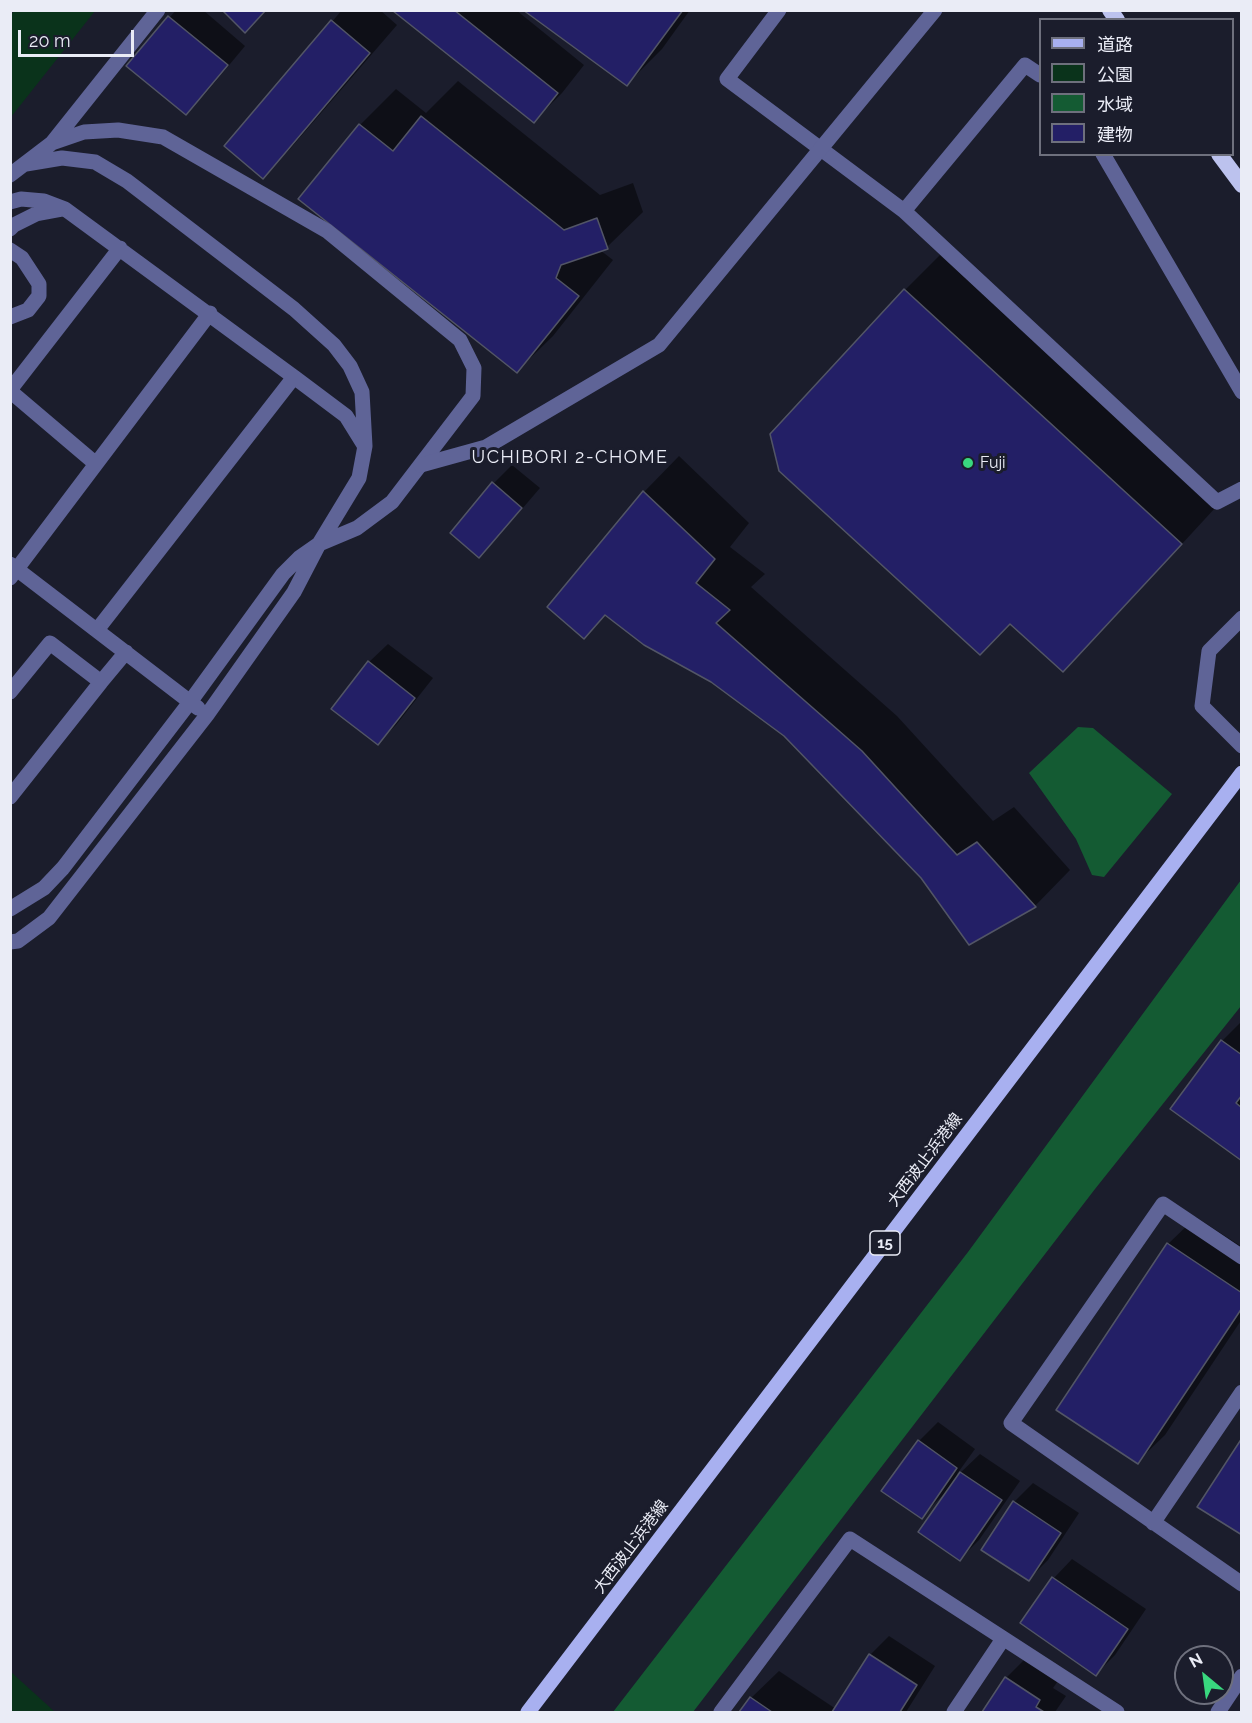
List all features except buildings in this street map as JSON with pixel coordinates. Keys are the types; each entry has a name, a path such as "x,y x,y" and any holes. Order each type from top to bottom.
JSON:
{"highway":[{"path":"1221,156 1242,184"}],"main road":[{"name":"大西波止浜港線","path":"528,1713 1242,773"}],"street":[{"path":"10,175 52,143 158,10"},
{"path":"779,10 728,78 904,211 1217,502 1242,489"},
{"path":"421,465 486,447 659,345 935,10"},
{"path":"904,211 1025,65 1039,74"},
{"path":"10,909 44,888 63,868 190,702 283,574 299,558 320,544 357,528 392,502 473,396 474,368 460,340 327,231 164,137 118,130 84,132 52,143"},
{"path":"1104,156 1242,392"},
{"path":"10,942 18,940 49,918 207,716 294,592 359,478 365,446 362,392 350,366 334,345 294,309 127,181 95,162 62,158 23,164"},
{"path":"10,202 44,201 65,209 210,313 346,417 365,446"},
{"path":"10,229 36,214 65,209"},
{"path":"96,464 10,390 120,248"},
{"path":"10,250 22,258 39,284 39,297 28,310 10,317"},
{"path":"207,716 97,630 13,570 210,313"},
{"path":"97,630 294,377"},
{"path":"1242,618 1209,651 1202,706 1242,746"},
{"path":"10,692 50,643 100,682"},
{"path":"10,797 126,652"},
{"path":"1242,1257 1162,1204 1011,1423 1242,1584"},
{"path":"1153,1522 1242,1392"},
{"path":"721,1713 850,1539 1117,1713"},
{"path":"954,1713 1002,1639"},
{"path":"1218,1713 1242,1676"}],"green space":[{"path":"15,10 95,11 11,117 10,16"},
{"path":"11,1672 55,1712 11,1712"}],"water":[{"path":"1078,727 1093,728 1172,794 1104,877 1092,875 1076,839 1029,773"},
{"path":"1241,880 1241,1006 1095,1189 693,1712 613,1712 968,1252"}],"place":[{"name":"Fuji","path":"968,463"}],"district":[{"name":"UCHIBORI 2-CHOME","path":"570,458"}]}
